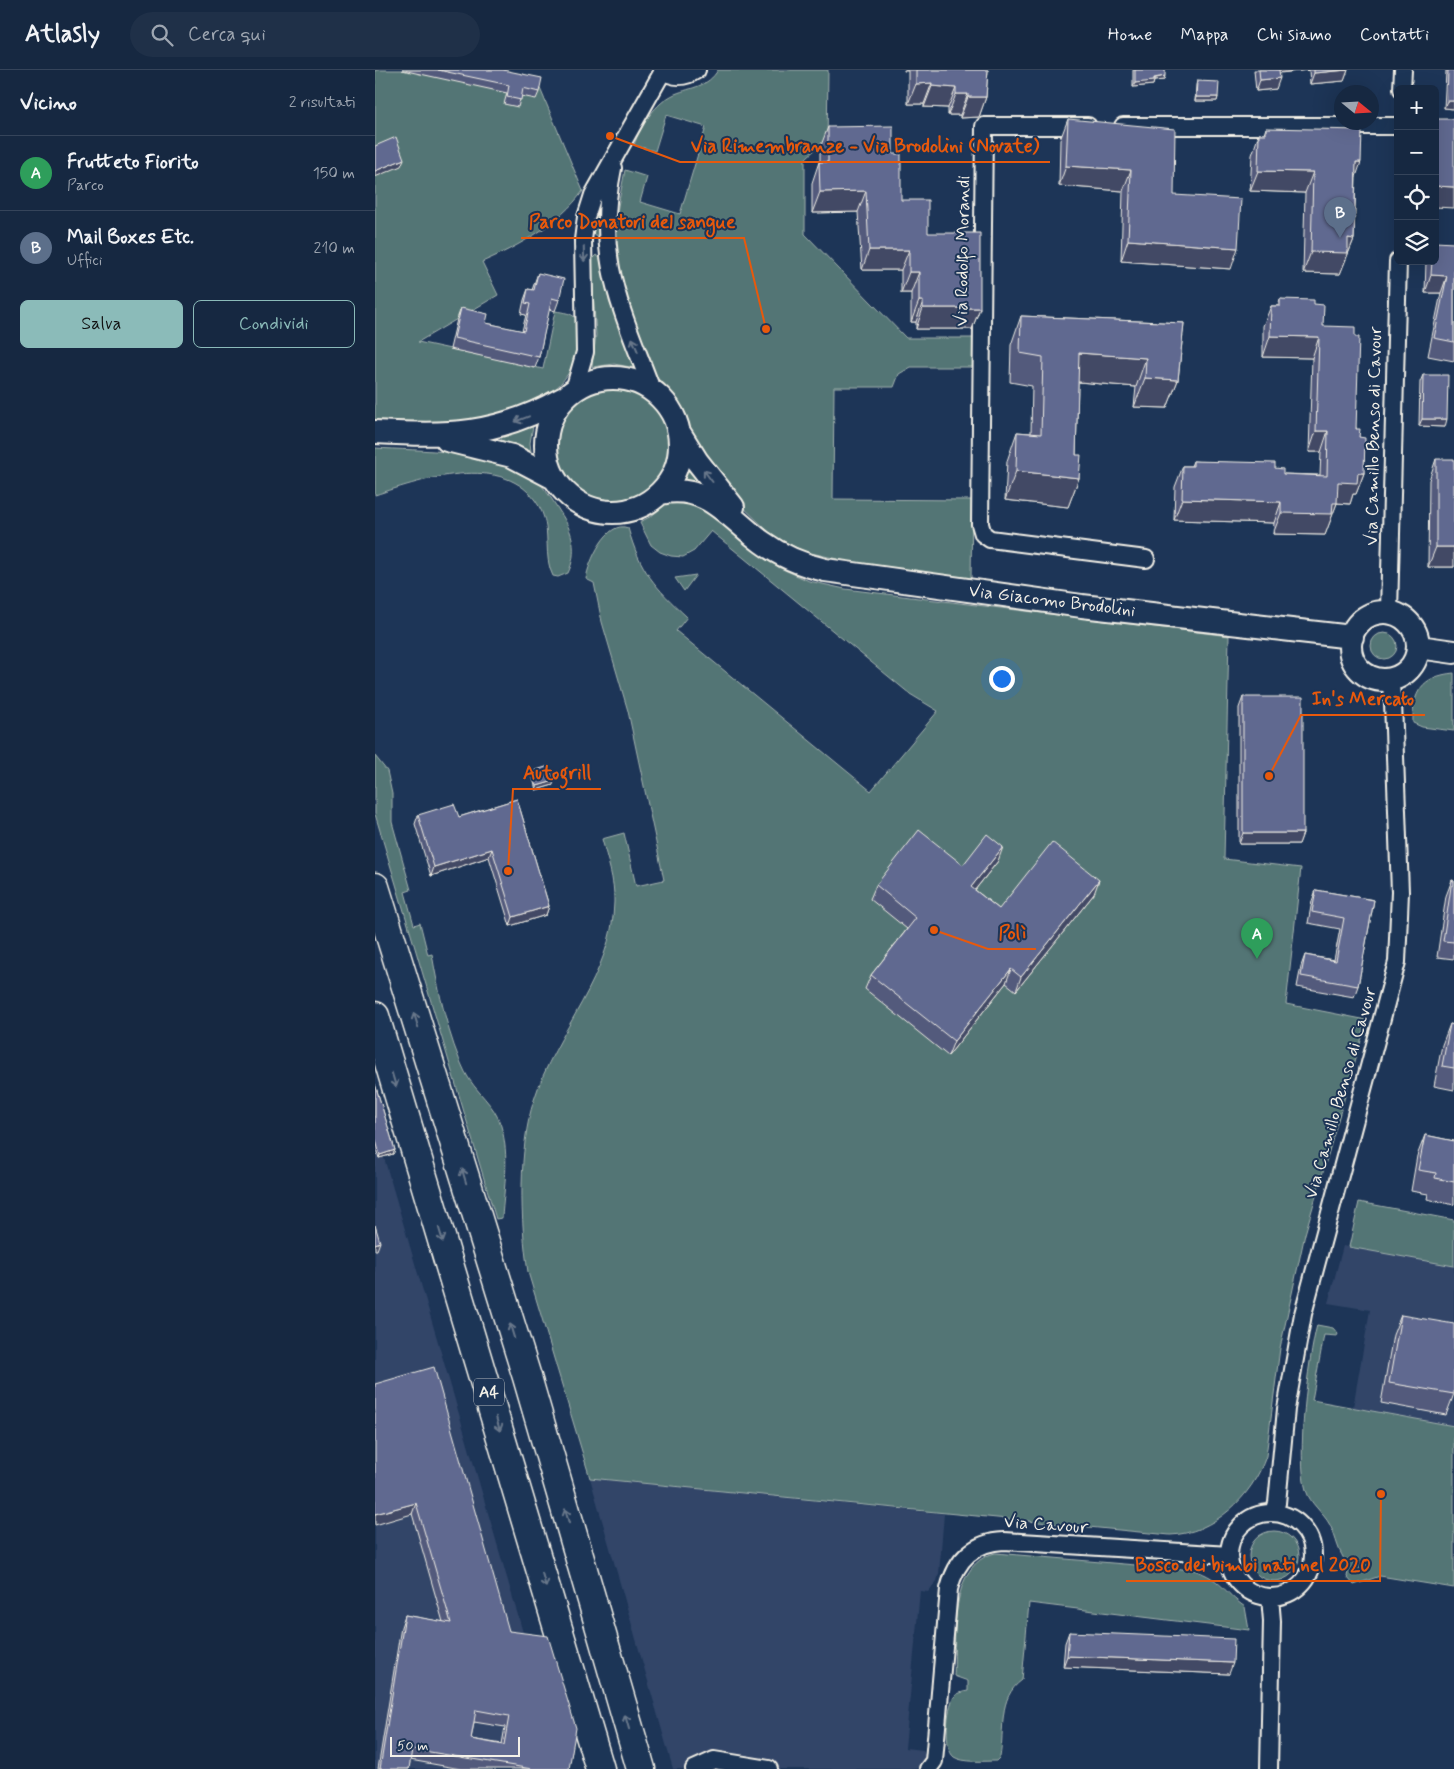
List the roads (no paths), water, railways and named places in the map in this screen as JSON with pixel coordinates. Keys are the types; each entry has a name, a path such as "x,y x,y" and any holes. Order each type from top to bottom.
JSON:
{"highway":[{"name":"A4","path":"375,887 527,1377 641,1769"},
{"name":"A4","path":"375,1016 600,1769"}],"street":[{"path":"375,432 427,435 467,433 497,427 534,415 569,394 588,382 605,378 621,378 638,382 652,390 671,411 679,432 680,449 677,464 671,480 661,493 641,506 629,511 607,512 583,506 571,499 554,478 549,465 546,438 552,416 569,394 582,368 586,344 583,240 586,217 593,195 615,160 662,70 682,76 697,70"},
{"path":"1403,70 1403,85"},
{"name":"Via Rodolfo Morandi","path":"1146,559 990,539 983,534 980,524 984,126 1394,126"},
{"path":"615,160 608,203 609,267 624,320 652,390"},
{"name":"Via Camillo Benso di Cavour","path":"1389,612 1398,265"},
{"name":"Via Giacomo Brodolini","path":"679,432 697,461 760,541"},
{"path":"427,435 512,456 554,478"},
{"name":"Via Giacomo Brodolini","path":"661,493 683,491 699,494 711,499 760,541 799,562 853,575 1082,606 1351,637"},
{"path":"1389,612 1397,614 1411,624 1418,639 1419,647 1413,665 1407,672 1390,680 1371,678 1356,665 1350,647 1351,637 1362,620 1370,615 1389,612"},
{"path":"1419,647 1454,652"},
{"name":"Via Camillo Benso di Cavour","path":"1274,1513 1277,1503 1286,1409 1303,1314 1397,962 1400,892 1393,702 1390,680"},
{"path":"1274,1513 1292,1518 1300,1524 1311,1540 1313,1559 1311,1568 1302,1584 1288,1594 1270,1597 1261,1596 1244,1588 1233,1573 1229,1555 1234,1536 1239,1528 1255,1516 1274,1513"},
{"name":"Via Cavour","path":"928,1769 934,1761 949,1590 958,1565 970,1551 984,1544 1004,1541 1229,1555"},
{"path":"1269,1769 1272,1640 1270,1597"},
{"path":"694,1769 713,1760 769,1769"}],"place":[{"name":"Via Rimembranze - Via Brodolini (Novate)","path":"610,136"},
{"name":"Mail Boxes Etc.","path":"1340,238"},
{"name":"Parco Donatori del sangue","path":"766,329"},
{"name":"In's Mercato","path":"1269,776"},
{"name":"Autogrill","path":"508,871"},
{"name":"Polì","path":"934,930"},
{"name":"Frutteto Fiorito","path":"1257,959"},
{"name":"Bosco dei bimbi nati nel 2020","path":"1381,1494"}]}
